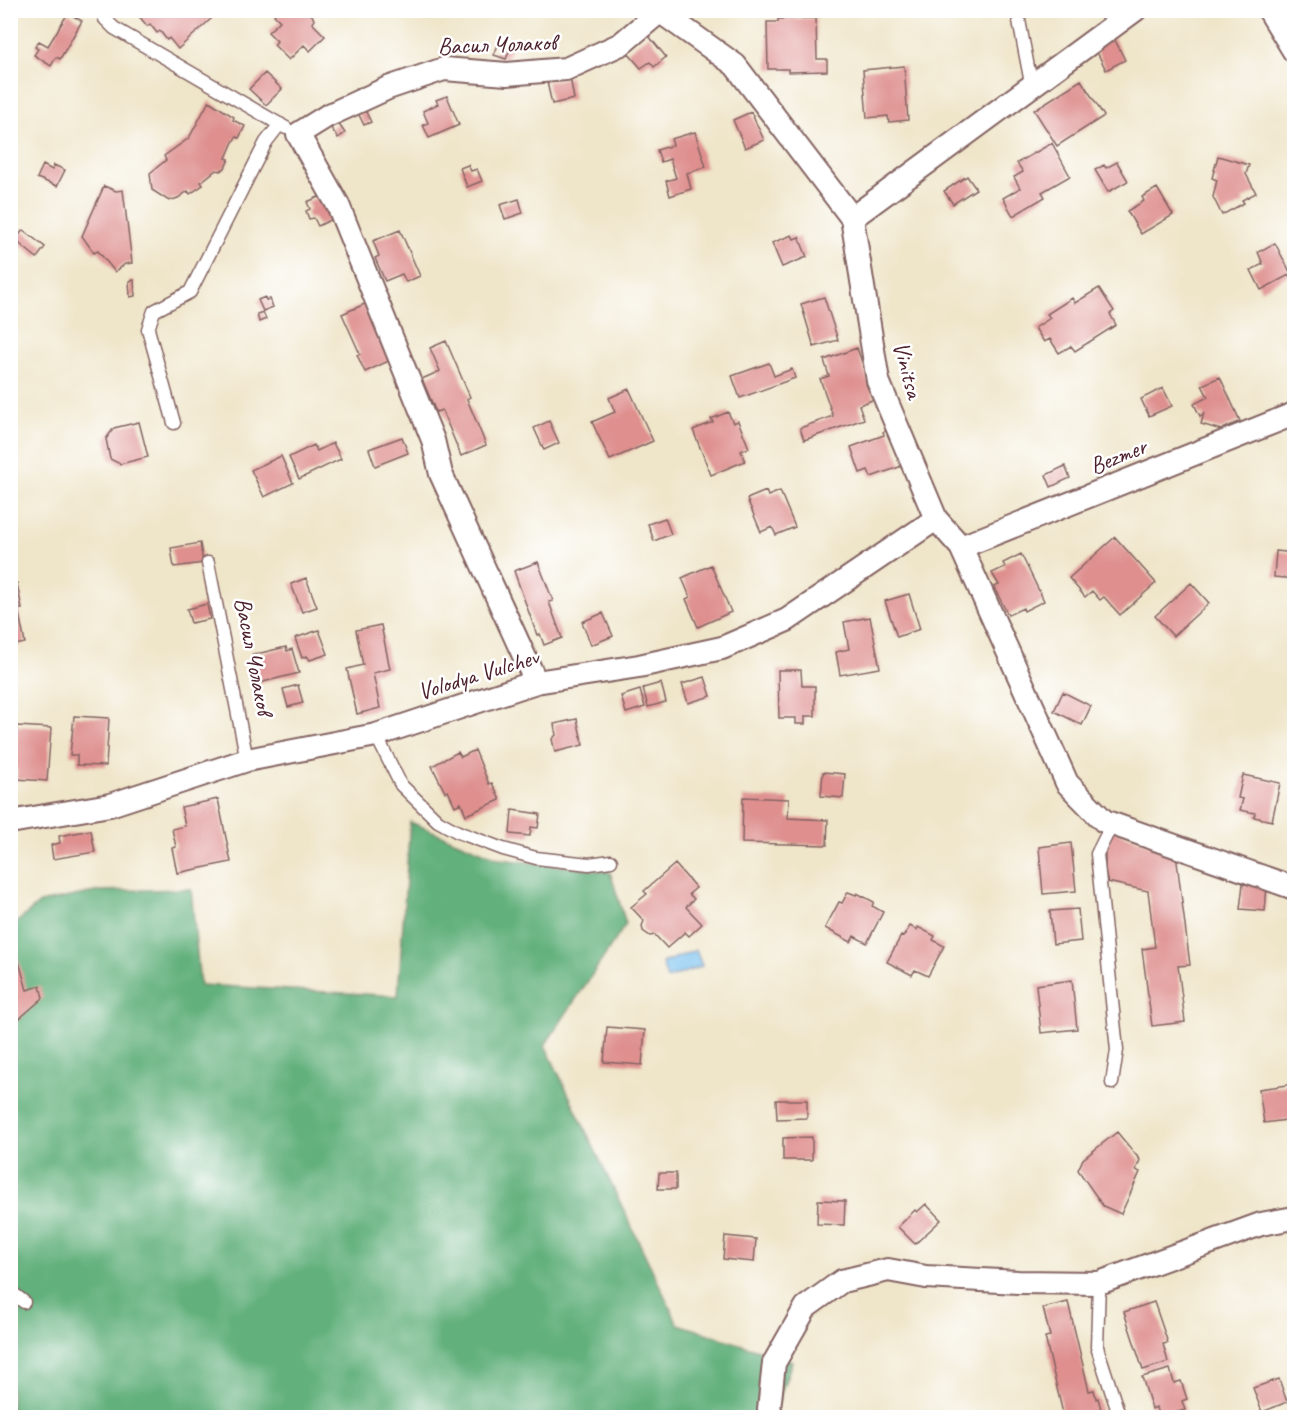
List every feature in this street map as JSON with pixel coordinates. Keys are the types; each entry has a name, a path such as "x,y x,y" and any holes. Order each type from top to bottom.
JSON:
{"street":[{"path":"852,218 1032,88 1134,10"},
{"path":"1269,10 1294,51"},
{"name":"Васил Чолаков","path":"289,129 327,116 388,88 444,69 507,74 566,69 621,44 659,11"},
{"name":"Vinitsa","path":"659,11 735,65 852,218 878,381 936,519 961,547 1066,783 1104,821 1112,824"},
{"path":"289,129 338,205 433,440 441,474 536,682"},
{"name":"Bezmer","path":"961,547 1294,414"},
{"name":"Volodya Vulchev","path":"10,822 110,805 247,760 376,735 536,682 639,666 722,648 787,620 936,519"},
{"path":"1112,824 1294,888"},
{"path":"774,1418 769,1409 774,1363 806,1307 842,1281 888,1270 926,1277 1006,1282 1099,1283 1261,1224 1294,1218"}],"lane":[{"path":"103,10 105,19 114,28 289,129"},
{"path":"1017,10 1032,88"},
{"name":"Васил Чолаков","path":"174,423 148,329 153,311 190,292 266,142 289,129"},
{"name":"Васил Чолаков","path":"208,563 247,760"},
{"path":"376,735 401,784 438,821 458,832 503,849 536,858 589,864 610,861"},
{"path":"1112,824 1098,854 1117,1050 1112,1083"},
{"path":"1099,1283 1097,1347 1120,1418"},
{"path":"10,1291 24,1302"}],"green space":[{"path":"410,822 500,859 610,872 626,924 545,1045 678,1324 792,1361 773,1417 11,1418 11,927 40,903 100,891 191,889 200,985 398,996"}],"water":[{"path":"696,950 702,966 667,979 662,963"}],"building":[{"path":"146,10 206,10 212,18 178,49 160,31 157,33 150,24 147,26 139,16"},
{"path":"278,10 300,10 304,14 306,12 312,15 314,20 312,23 325,36 310,51 304,45 289,60 274,45 277,41 268,32 280,21 274,15"},
{"path":"68,13 82,21 60,59 56,57 51,66 34,55 38,49 35,47 39,41 48,46"},
{"path":"816,18 817,59 827,59 827,71 788,72 788,69 768,69 767,22 778,22 778,19"},
{"path":"648,35 666,57 654,67 650,62 641,68 627,52"},
{"path":"1114,38 1125,60 1106,70 1095,48"},
{"path":"500,40 512,45 506,59 494,55"},
{"path":"904,66 908,120 889,122 888,116 867,118 863,70"},
{"path":"265,73 282,89 266,105 249,89"},
{"path":"570,77 574,99 552,104 547,82"},
{"path":"1081,80 1104,116 1057,146 1034,110"},
{"path":"447,96 459,125 429,138 423,125 428,123 423,111 438,104 436,100"},
{"path":"209,101 234,117 233,120 245,126 239,138 236,137 232,144 226,158 229,159 225,168 220,171 216,170 201,182 203,185 190,194 188,191 169,201 152,190 150,173 166,160 164,156 189,138"},
{"path":"365,110 371,122 364,125 358,113"},
{"path":"751,112 764,140 745,148 733,120"},
{"path":"338,123 345,133 338,138 331,128"},
{"path":"695,132 706,167 687,173 691,189 670,196 666,181 676,178 670,159 661,162 657,150 673,145 671,139"},
{"path":"1052,143 1070,176 1042,192 1045,197 1013,216 1003,198 1020,188 1014,177 1023,172 1017,163"},
{"path":"1218,156 1249,165 1246,174 1256,193 1242,200 1244,203 1222,215 1213,197 1217,180 1212,178"},
{"path":"1117,162 1128,181 1108,192 1095,170 1104,165 1106,168"},
{"path":"43,165 52,170 54,165 65,170 57,186 37,178"},
{"path":"468,165 471,171 477,169 482,181 467,187 460,168"},
{"path":"967,176 976,189 953,204 944,191"},
{"path":"104,186 116,191 123,190 132,263 125,264 115,272 98,251 94,253 82,236"},
{"path":"1157,188 1173,215 1141,234 1127,211 1144,201 1142,197"},
{"path":"321,196 325,206 331,204 337,217 318,226 314,218 309,219 306,211 310,209 307,202"},
{"path":"519,199 523,213 505,219 500,205"},
{"path":"23,230 45,247 37,258 15,240"},
{"path":"400,230 420,276 406,282 402,274 385,281 375,258 379,256 373,241"},
{"path":"792,235 794,239 799,237 807,257 782,267 772,243"},
{"path":"1275,243 1291,274 1261,290 1251,270 1263,264 1258,252"},
{"path":"134,280 135,296 130,297 129,281"},
{"path":"1099,288 1114,311 1110,314 1116,325 1075,351 1071,346 1059,353 1050,339 1044,342 1035,328 1050,318 1047,314 1072,298 1075,303"},
{"path":"265,297 266,300 270,299 273,307 263,311 258,300"},
{"path":"824,297 838,340 814,347 801,304"},
{"path":"367,303 393,359 365,372 357,355 360,354 342,314"},
{"path":"263,312 266,319 259,322 257,314"},
{"path":"446,341 470,397 467,399 486,445 461,456 442,410 436,412 422,379 440,371 430,348"},
{"path":"857,348 875,399 859,405 864,419 804,440 800,428 833,416 820,379 829,376 824,360"},
{"path":"769,363 774,376 792,369 795,378 740,398 732,376"},
{"path":"1220,377 1240,421 1221,430 1201,424 1204,413 1200,416 1194,404 1208,397 1202,385"},
{"path":"1163,388 1172,406 1149,416 1141,399"},
{"path":"629,389 653,441 610,460 592,422 615,412 609,398"},
{"path":"728,412 733,423 738,421 749,448 741,451 745,461 711,475 693,430 713,422 711,419"},
{"path":"549,421 559,443 544,450 534,428"},
{"path":"139,422 148,457 120,464 110,459 106,439 114,428"},
{"path":"889,430 902,466 871,477 868,470 860,473 851,447 884,435 883,432"},
{"path":"402,437 408,453 375,466 369,449"},
{"path":"333,443 341,459 299,479 289,457 314,445 317,451"},
{"path":"281,456 293,483 264,497 251,470"},
{"path":"1065,466 1070,478 1051,487 1046,475"},
{"path":"766,491 768,496 780,491 795,527 776,535 772,527 761,532 747,499"},
{"path":"665,518 671,534 654,541 648,524"},
{"path":"1115,537 1156,583 1120,615 1104,597 1100,600 1092,591 1085,597 1069,578"},
{"path":"200,543 203,563 174,567 171,548"},
{"path":"1276,551 1294,553 1294,579 1274,577"},
{"path":"1021,554 1044,601 1024,611 1023,608 1008,615 994,587 999,585 992,573 1005,567 1003,563"},
{"path":"538,562 553,601 549,602 562,638 544,645 540,634 537,635 514,571"},
{"path":"711,565 731,612 698,627 686,599 690,597 682,578"},
{"path":"306,578 317,607 302,612 291,584"},
{"path":"17,583 22,609 18,609 25,643 10,646 10,584"},
{"path":"1191,583 1209,603 1173,636 1155,616"},
{"path":"909,594 920,629 897,637 885,601"},
{"path":"207,604 210,619 191,623 187,609"},
{"path":"603,613 613,636 591,645 582,622"},
{"path":"870,617 880,668 840,675 836,652 849,649 844,622"},
{"path":"381,625 390,669 373,673 380,708 357,714 347,669 363,665 356,630"},
{"path":"319,630 328,654 310,660 307,656 302,658 295,638"},
{"path":"286,647 287,651 292,649 299,673 259,683 252,655"},
{"path":"778,670 801,670 802,686 815,686 815,716 805,716 805,724 796,724 796,718 779,718"},
{"path":"705,677 711,696 688,703 682,684"},
{"path":"661,683 666,702 648,707 643,688"},
{"path":"298,685 303,703 288,707 283,689"},
{"path":"640,690 645,707 626,713 621,696"},
{"path":"1063,692 1091,706 1082,725 1054,711"},
{"path":"74,716 109,718 106,766 77,765 77,755 70,755"},
{"path":"577,719 583,745 555,752 552,739 556,735 554,724"},
{"path":"17,726 51,728 47,781 16,779 17,769 10,768 10,755 15,756"},
{"path":"475,750 489,784 492,783 500,800 466,815 461,803 455,806 448,791 445,792 432,766 458,752 461,757"},
{"path":"823,772 845,774 843,798 821,796"},
{"path":"1243,775 1280,783 1272,821 1254,817 1255,813 1240,810 1243,799 1238,798"},
{"path":"743,797 789,799 788,818 828,820 827,845 742,843"},
{"path":"218,799 231,862 177,873 172,848 176,847 172,829 185,826 181,807"},
{"path":"512,810 540,814 538,828 531,827 530,836 510,834"},
{"path":"91,830 95,852 53,859 51,845 60,843 59,836"},
{"path":"1112,830 1176,854 1190,965 1178,966 1185,1022 1152,1026 1142,949 1155,947 1148,891 1108,882 1105,872 1105,851"},
{"path":"1071,843 1076,891 1043,894 1039,847"},
{"path":"675,864 696,888 689,894 694,899 686,907 702,924 689,936 685,932 667,948 655,935 650,936 643,931 644,921 631,907 647,894 644,891"},
{"path":"1243,884 1267,886 1265,911 1240,909"},
{"path":"848,892 856,895 857,893 874,902 872,906 883,912 867,943 854,936 851,942 825,928 839,902 842,903"},
{"path":"1078,909 1081,941 1053,944 1050,911"},
{"path":"910,926 917,930 918,927 935,936 933,940 944,946 928,976 915,970 912,975 887,962 901,936 903,937"},
{"path":"11,934 27,990 40,986 43,998 12,1025 10,1018"},
{"path":"1072,980 1077,1029 1041,1033 1036,985"},
{"path":"607,1027 645,1030 642,1065 604,1062"},
{"path":"1294,1084 1294,1119 1264,1123 1259,1089"},
{"path":"776,1100 807,1100 807,1118 777,1119"},
{"path":"1117,1132 1140,1160 1136,1170 1140,1172 1121,1214 1103,1206 1078,1170 1083,1159"},
{"path":"812,1137 812,1160 783,1160 783,1138"},
{"path":"659,1173 676,1173 676,1189 658,1189"},
{"path":"818,1200 845,1201 844,1225 817,1224"},
{"path":"926,1204 941,1220 915,1244 898,1227 915,1210 917,1212"},
{"path":"725,1236 756,1239 754,1262 723,1259"},
{"path":"1068,1302 1089,1391 1094,1390 1103,1417 1064,1418 1045,1337 1050,1336 1043,1308"},
{"path":"1154,1302 1168,1343 1163,1344 1168,1362 1143,1370 1124,1312"},
{"path":"1170,1369 1174,1383 1181,1381 1187,1399 1182,1401 1185,1410 1171,1414 1172,1418 1159,1418 1156,1407 1152,1409 1142,1377"},
{"path":"1279,1379 1287,1402 1262,1412 1253,1388"}]}
